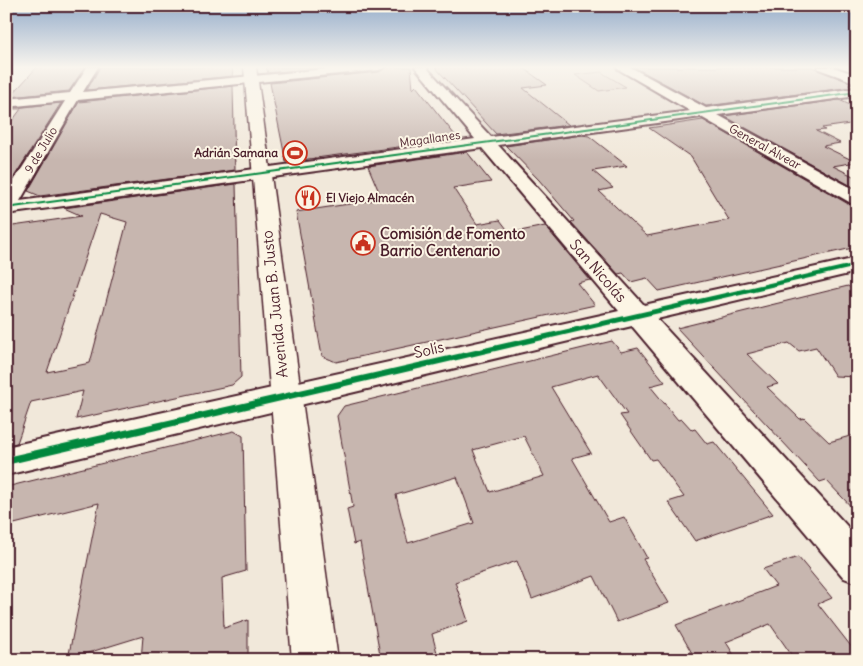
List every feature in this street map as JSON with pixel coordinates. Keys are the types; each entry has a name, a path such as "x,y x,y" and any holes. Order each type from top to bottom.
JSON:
{"main road":[{"name":"Avenida Juan B. Justo","path":"253,98 315,660"}],"street":[{"path":"6,103 53,98"},
{"name":"9 de Julio","path":"6,208 72,98"},
{"name":"San Nicolás","path":"447,98 857,565"},
{"name":"General Alvear","path":"678,98 857,199"},
{"name":"Magallanes","path":"6,208 813,98"},
{"name":"Solís","path":"6,461 857,264"}],"shaded area":[{"path":"447,98 678,98 705,113 487,143"}],"building":[{"path":"117,98 233,98 235,170 40,196 28,191 79,102"},
{"path":"273,98 426,98 458,139 286,162"},
{"path":"463,98 536,98 569,125 496,134"},
{"path":"691,98 767,98 706,106"},
{"path":"839,100 857,108 857,123 822,128 825,130 816,131 840,143 823,146 856,162 833,166 857,178 857,189 724,116"},
{"path":"61,103 6,188 6,129 21,109 6,109"},
{"path":"703,120 850,205 857,206 857,247 659,291 647,278 631,282 623,273 618,274 571,222 574,221 539,180 506,146 582,135 589,136 627,166 593,171 613,188 599,191 647,236 729,220 691,157 649,128"},
{"path":"467,152 491,182 453,188 477,224 500,220 510,233 545,226 590,280 577,283 595,305 336,362 322,356 296,212 382,199 368,166"},
{"path":"236,184 241,377 232,385 76,419 83,391 31,402 17,443 6,445 6,227 82,216 64,208","holes":["100,214 127,222 90,363 47,372"]},
{"path":"848,286 857,293 857,377 835,376 816,347 799,351 789,343 747,354 778,384 767,387 800,419 804,418 829,442 857,434 857,513 826,480 820,482 677,328"},
{"path":"612,341 621,352 638,348 665,382 650,386 678,420 682,419 692,430 695,429 707,444 714,442 773,514 695,541 668,502 684,497 656,459 651,460 620,415 627,414 598,374 551,387 591,453 572,458 609,522 624,517 647,558 643,559 669,603 617,622 594,576 532,599 517,561 455,582 468,621 432,634 439,660 381,660 360,542 354,544 347,509 353,507 337,416 344,406","holes":["524,436 544,476 490,492 473,450","457,477 474,523 408,543 396,495"]},
{"path":"234,431 243,436 246,571 222,578 224,628 248,620 248,660 141,660 143,636 68,659 99,503 6,526 6,487"},
{"path":"798,557 832,598 818,604 857,654 857,660 795,660 770,624 726,642 737,660 699,660 695,654 693,655 676,625 776,586 763,569"}],"cycle path":[{"path":"6,208 812,98"},
{"path":"6,461 857,265"}],"place":[{"name":"Adrián Samana","path":"295,153"},
{"name":"El Viejo Almacén","path":"308,198"},
{"name":"Comisión de Fomento Barrio Centenario","path":"363,243"}]}
